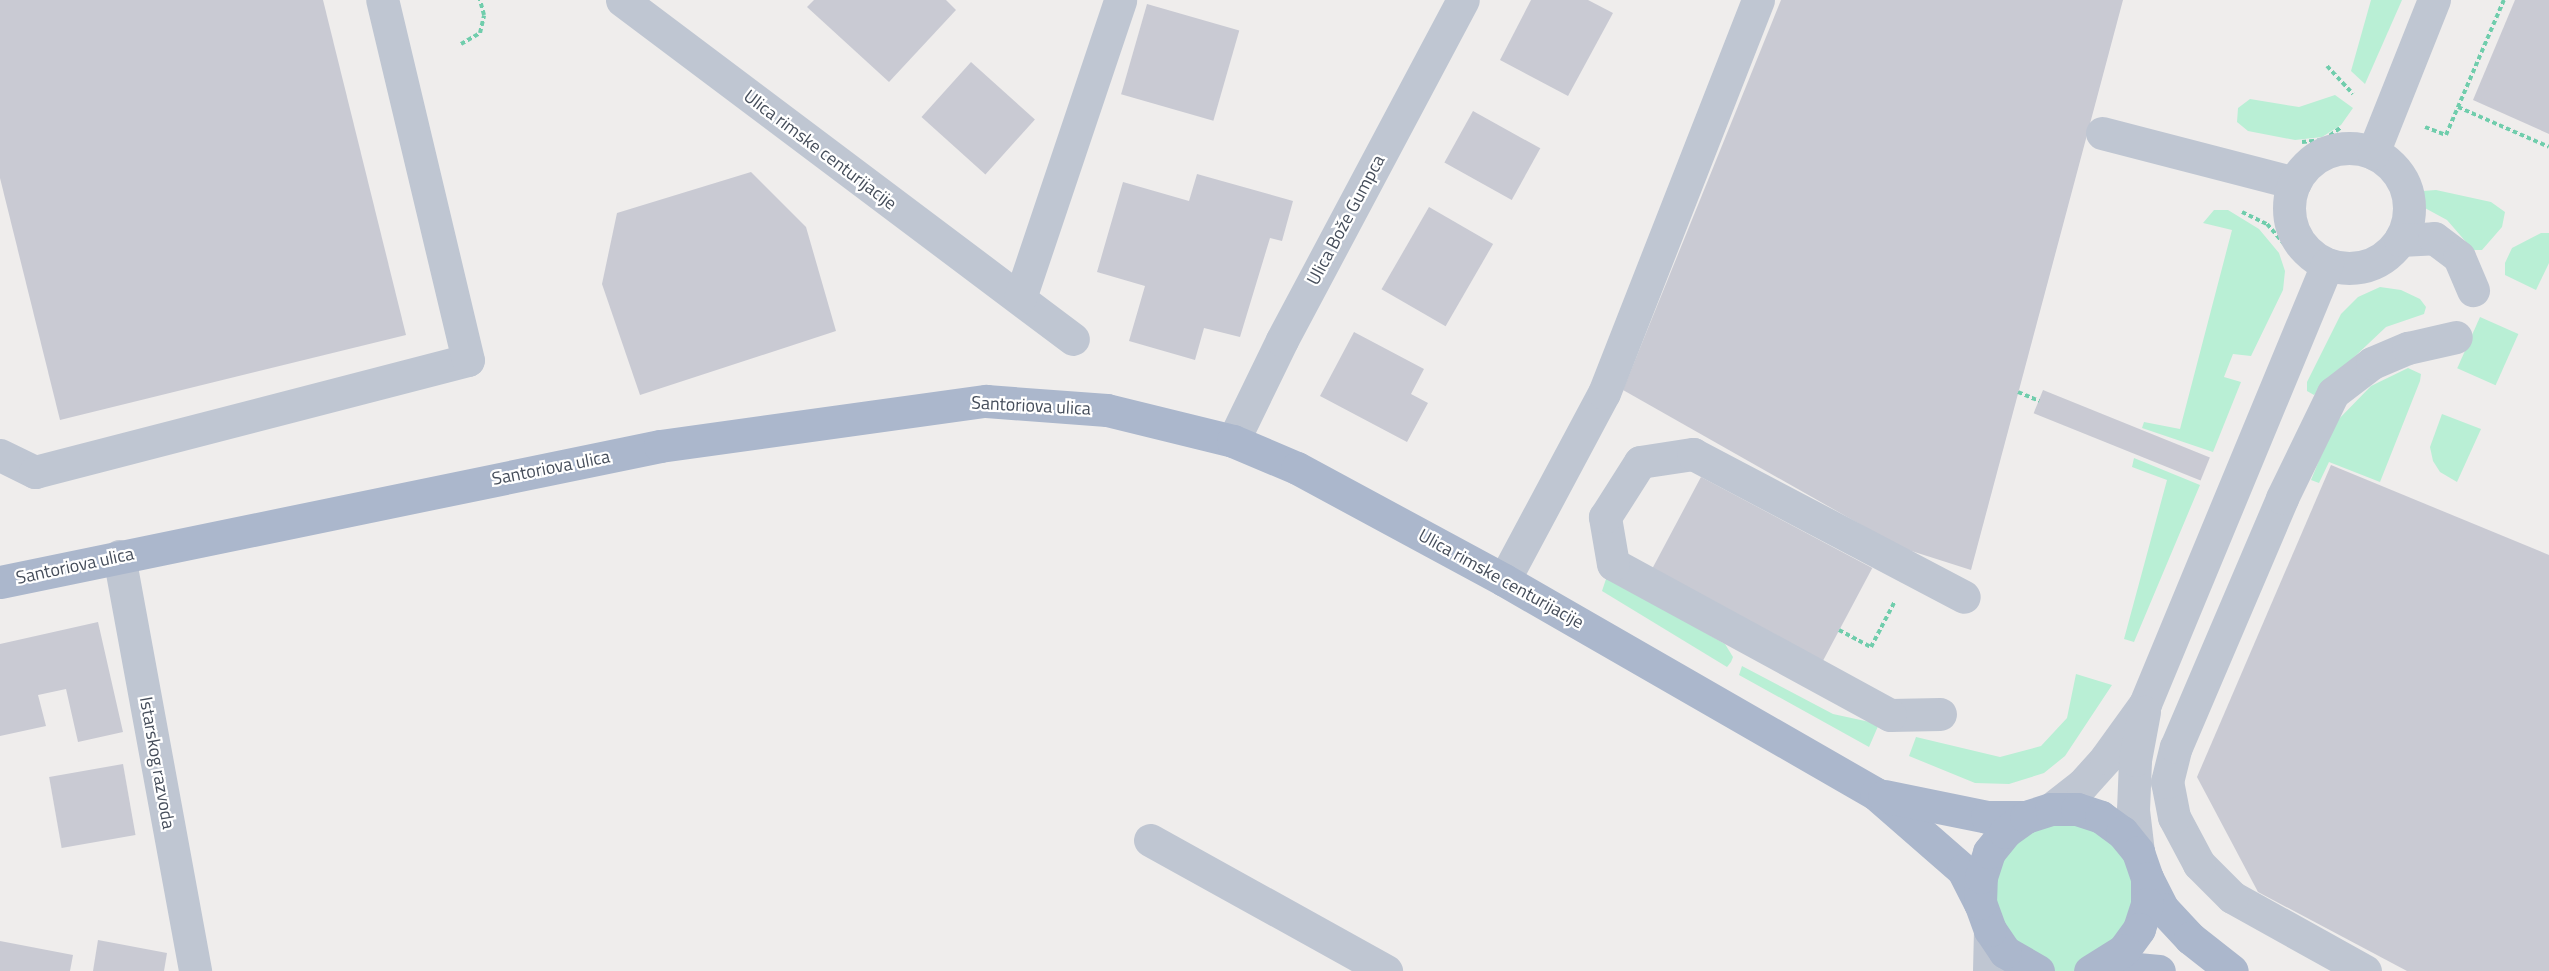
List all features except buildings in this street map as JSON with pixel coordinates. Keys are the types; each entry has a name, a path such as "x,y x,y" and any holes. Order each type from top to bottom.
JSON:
{"main road":[{"name":"Santoriova ulica","path":"0,582 660,446 986,401 1107,410"},
{"name":"Ulica rimske centurijacije","path":"1107,410 1233,441 1297,468 1504,580 1876,794 1963,870 1985,917 2005,952 2038,971"},
{"name":"Ulica rimske centurijacije","path":"1876,794 1941,810 1988,817 2077,809 2101,817 2122,832 2142,865"},
{"path":"1985,917 1981,877 1989,852 2005,832 2039,813"},
{"path":"2097,968 2124,950 2139,929 2147,904 2142,865"},
{"path":"2142,865 2163,909 2190,939 2232,971"},
{"path":"2097,968 2159,971"}],"street":[{"path":"0,454 35,471 468,360 382,0"},
{"name":"Ulica rimske centurijacije","path":"622,0 1073,339"},
{"path":"1020,298 1120,0"},
{"name":"Ulica Bože Gumpca","path":"1233,441 1282,340 1463,0"},
{"path":"1504,580 1604,393 1758,0"},
{"path":"2373,153 2434,0"},
{"path":"2102,132 2295,183"},
{"path":"2355,149 2373,153 2388,163 2407,192 2409,209 2400,240 2382,258 2359,267 2326,264 2310,254 2290,221 2289,201 2295,183 2305,168 2320,156 2355,149"},
{"path":"2400,240 2434,238 2459,257 2473,290"},
{"path":"2142,865 2133,810 2135,760 2145,704 2326,264"},
{"path":"2365,971 2232,897 2199,864 2174,817 2167,782 2176,747 2272,519 2333,393 2372,363 2408,348 2456,337"},
{"path":"1940,714 1890,715 1613,564 1605,517 1640,462 1693,454 1964,597"},
{"name":"Istarskog razvoda","path":"119,556 195,971"},
{"path":"2039,813 2082,784 2106,758 2145,704"},
{"path":"1150,840 1386,971"},
{"path":"1985,917 1989,971"}],"path":[{"path":"461,44 480,33 484,15 480,0"},
{"path":"2446,135 2504,0"},
{"path":"2327,66 2358,100"},
{"path":"2458,107 2549,147"},
{"path":"2294,143 2324,140 2349,120"},
{"path":"2248,170 2238,210 2267,224 2288,243 2293,259"},
{"path":"2018,392 2039,401"},
{"path":"1839,630 1871,647 1911,569"}],"green space":[{"path":"2371,0 2402,0 2365,84 2351,71"},
{"path":"2335,95 2353,108 2341,125 2322,137 2295,140 2248,131 2237,122 2238,108 2250,99 2299,107"},
{"path":"2436,190 2491,202 2505,212 2502,227 2482,250 2473,250 2447,220 2423,207 2419,200 2423,191"},
{"path":"2214,210 2228,210 2259,229 2279,253 2285,271 2283,290 2251,356 2233,354 2224,377 2241,382 2213,452 2142,428 2144,422 2180,429 2232,230 2203,223"},
{"path":"2541,233 2549,233 2549,263 2536,290 2505,275 2505,263 2512,248"},
{"path":"2380,287 2401,290 2420,299 2426,307 2424,314 2386,327 2314,395 2307,391 2307,382 2341,314 2358,297"},
{"path":"2480,317 2518,334 2496,385 2457,368"},
{"path":"2408,368 2421,374 2420,381 2380,482 2329,462 2319,483 2311,480 2334,424 2371,386"},
{"path":"2442,414 2481,429 2457,482 2440,472 2433,461 2430,447"},
{"path":"2134,458 2200,485 2134,642 2124,639 2167,480 2132,467"},
{"path":"1607,576 1725,644 1733,657 1731,662 1727,667 1602,591"},
{"path":"1742,666 1833,714 1879,724 1869,747 1739,675"},
{"path":"2076,674 2112,685 2065,756 2044,773 2009,784 1975,783 1909,756 1916,737 2000,757 2041,746 2067,718"},
{"path":"2051,812 2122,834 2146,904 2084,971 2047,971 1992,931 1991,856"}]}
